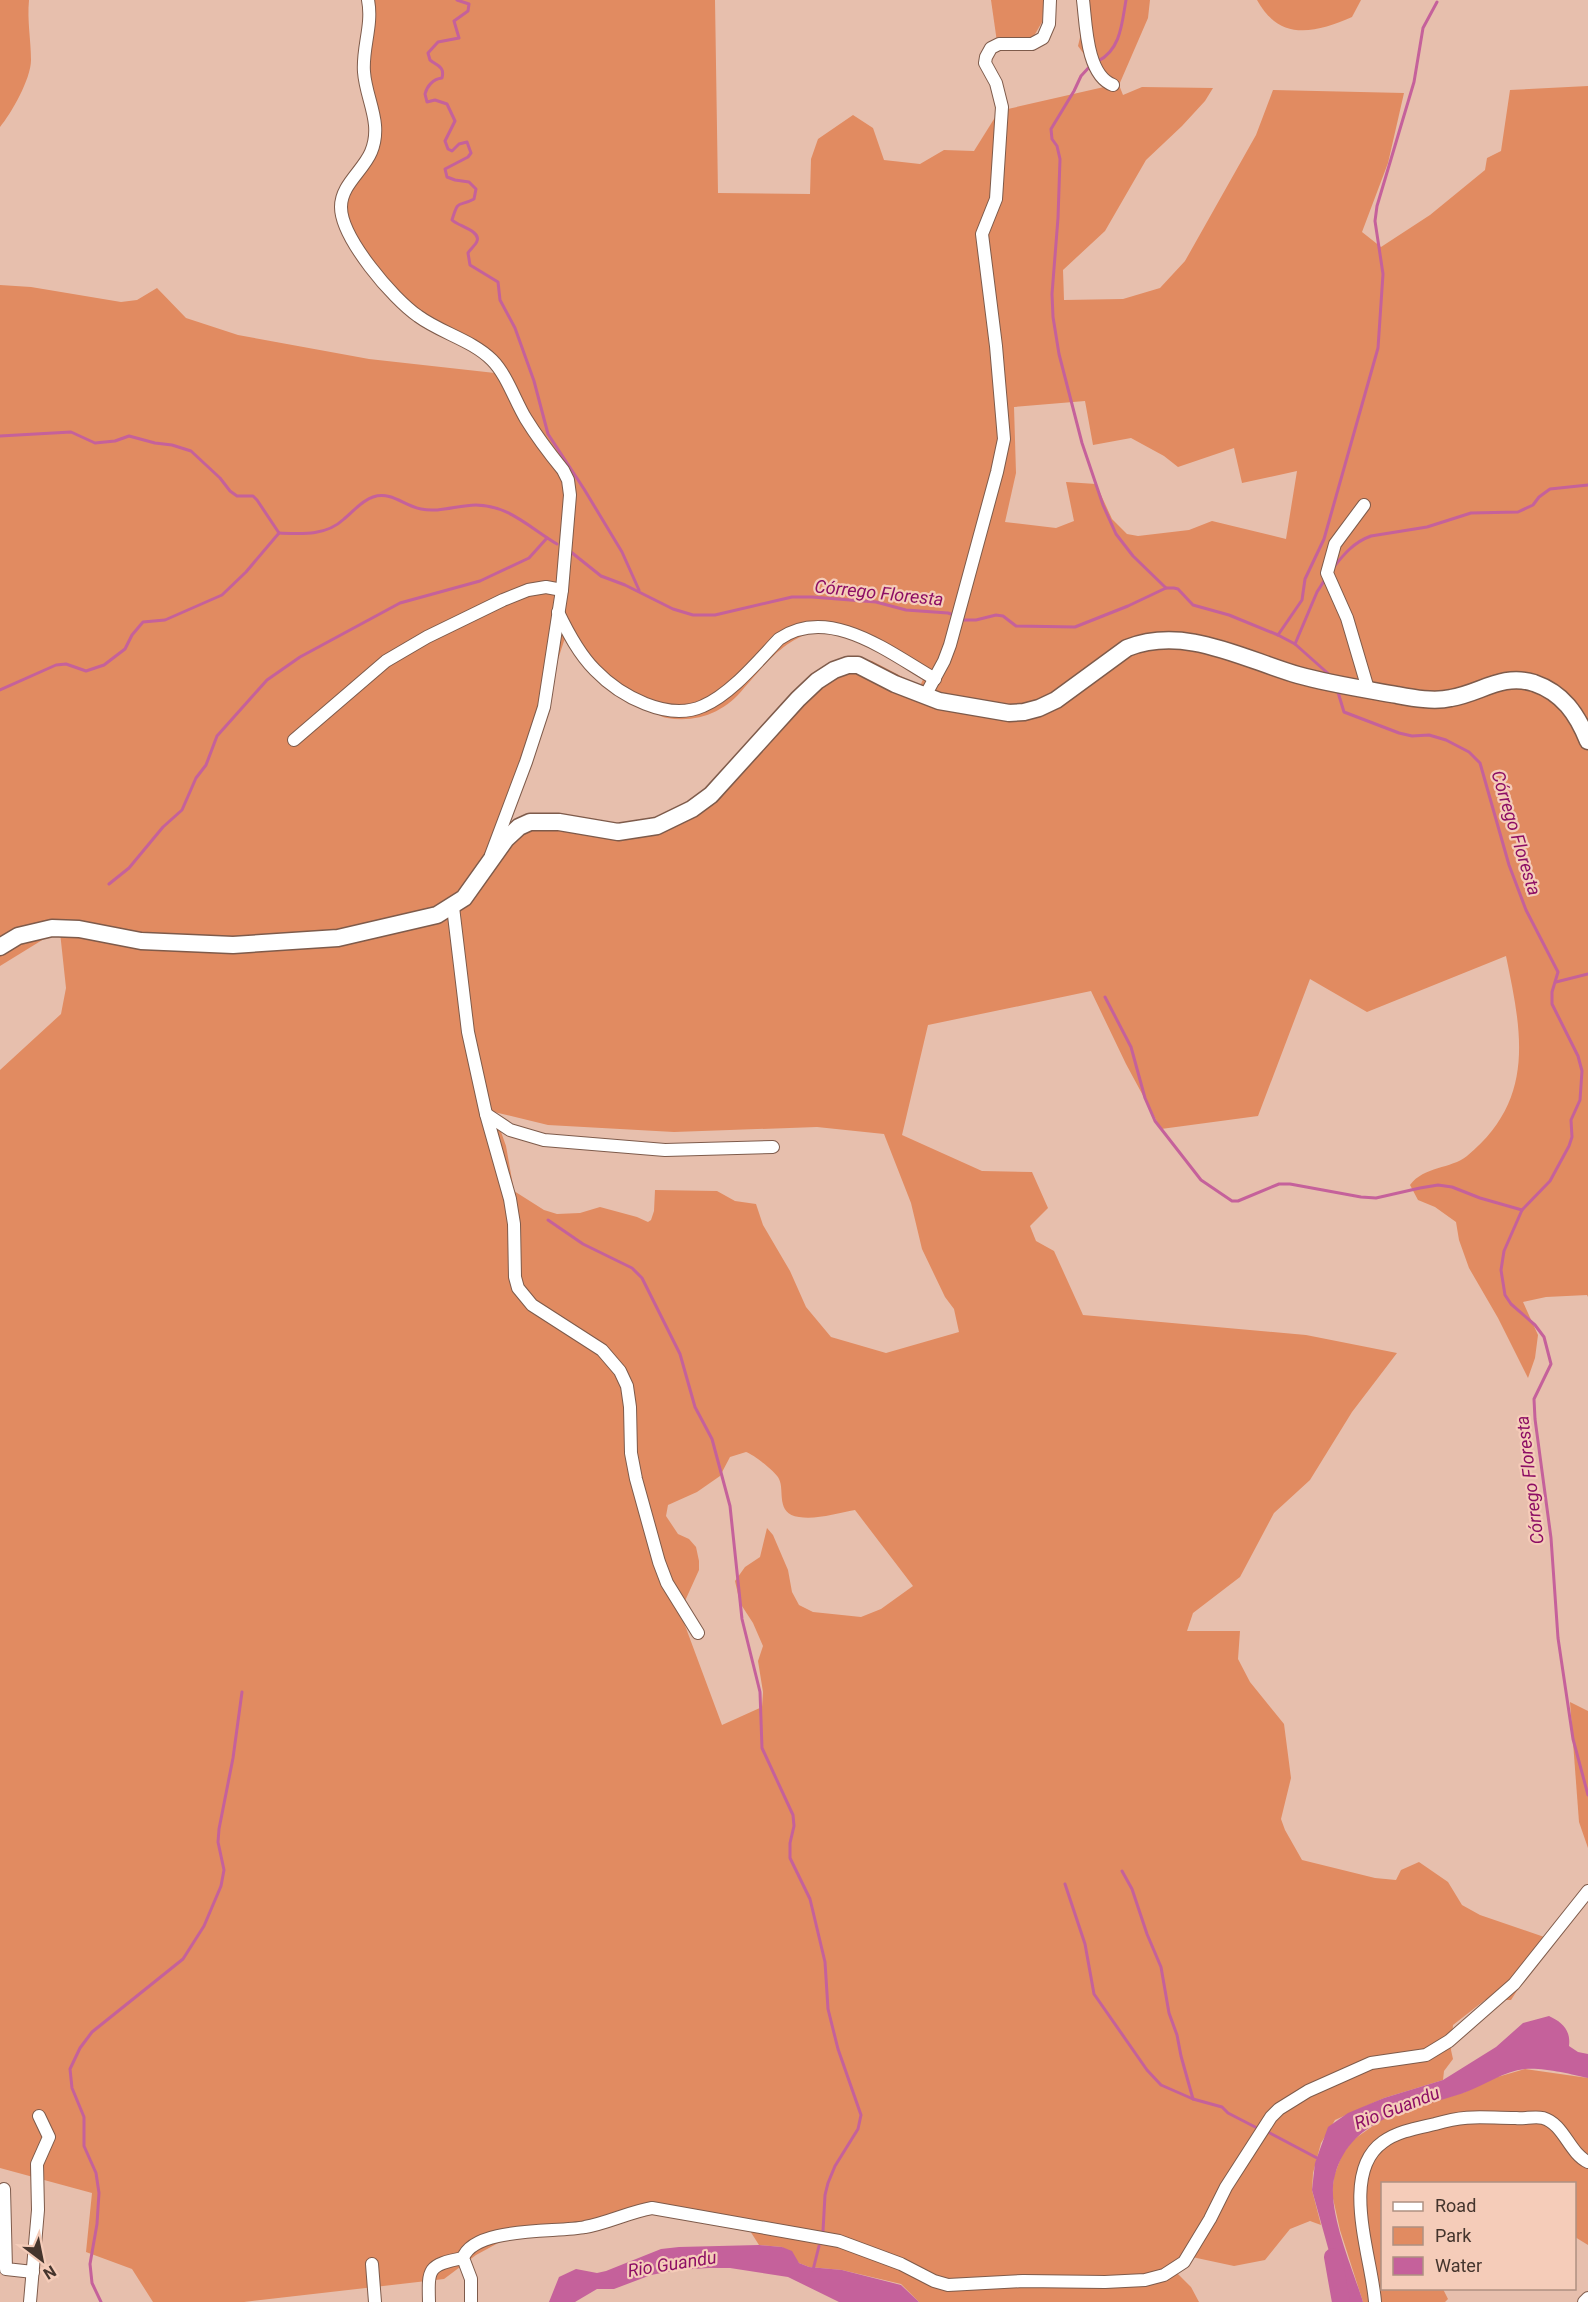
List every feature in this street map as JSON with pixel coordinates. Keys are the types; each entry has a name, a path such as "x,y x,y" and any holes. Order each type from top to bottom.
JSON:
{"main road":[{"path":"0,947 18,936 52,928 79,929 141,941 233,945 338,938 437,915 453,907 473,888 506,838 519,827 530,822 559,822 618,832 648,828 676,819 711,795 779,719 817,681 834,670 848,665 858,665 939,701 988,710 1024,712 1056,700 1127,648 1140,643 1169,639 1234,652 1285,671 1336,684 1413,698 1447,699 1497,681 1524,681 1546,688 1565,701 1581,725 1588,741"}],"street":[{"path":"369,0 369,25 364,69 374,113 375,136 371,152 343,198 343,219 358,251 417,316 477,349 495,363 527,420 568,480 571,510 562,590 544,707 488,865"},
{"path":"925,696 947,653 1004,439 996,346 982,234 996,199 1002,107 996,83 986,63 986,57 994,46 1007,43 1032,44 1043,38 1049,24 1050,0"},
{"path":"1083,0 1089,48 1102,75 1109,84 1113,85"},
{"path":"1364,505 1335,544 1327,573 1347,618 1368,689"},
{"path":"294,740 386,661 427,637 502,600 528,590 546,587 562,590"},
{"path":"558,612 587,661 602,677 633,698 663,709 690,710 711,702 729,689 779,639 804,627 847,632 867,639 935,679"},
{"path":"453,907 468,1032 486,1114 510,1198 514,1224 515,1277 518,1288 532,1305 602,1350 620,1371 627,1386 636,1479 659,1562 668,1583 698,1633"},
{"path":"486,1114 510,1131 544,1140 665,1150 773,1147"},
{"path":"429,2302 428,2275 432,2269 448,2261 463,2258 470,2248 480,2242 517,2233 575,2229 596,2225 629,2213 657,2208 839,2241 901,2264 925,2278 948,2285 1023,2281 1130,2281 1164,2275 1184,2262 1226,2187 1271,2117 1279,2109 1308,2091 1371,2063 1426,2055 1445,2044 1478,2018 1514,1984 1588,1891"},
{"path":"30,2302 38,2210 37,2164 49,2137 39,2116"},
{"path":"1375,2302 1362,2226 1360,2193 1369,2157 1383,2142 1401,2133 1468,2116 1541,2118 1557,2128 1579,2156 1588,2162"},
{"path":"4,2189 6,2269 33,2272"},
{"path":"463,2258 471,2279 471,2302"},
{"path":"372,2264 375,2302"},
{"path":"1584,2302 1588,2298"}],"green space":[{"path":"0,0 29,0 31,60 24,86 15,105 0,127"},
{"path":"364,0 715,0 718,193 810,194 811,159 818,139 853,115 873,128 884,160 920,164 944,150 974,151 999,111 1104,87 1095,69 1078,46 1085,17 1081,0 1150,0 1148,18 1119,85 1123,95 1142,87 1213,88 1205,101 1182,126 1146,160 1105,231 1063,270 1064,300 1123,299 1160,288 1185,261 1256,135 1273,90 1404,93 1388,163 1362,232 1381,247 1430,215 1485,170 1487,158 1501,151 1510,90 1588,86 1588,1297 1587,1295 1546,1297 1523,1302 1538,1335 1535,1358 1528,1378 1498,1318 1469,1268 1459,1240 1456,1222 1435,1207 1418,1200 1410,1185 1423,1174 1467,1156 1489,1134 1504,1112 1514,1088 1519,1038 1506,956 1367,1012 1310,979 1258,1116 1161,1129 1126,1064 1091,991 928,1025 902,1135 982,1171 1032,1172 1048,1208 1030,1226 1036,1241 1054,1251 1083,1315 1306,1335 1397,1353 1352,1412 1310,1480 1274,1513 1240,1577 1193,1613 1187,1631 1240,1631 1238,1659 1250,1682 1284,1724 1291,1778 1281,1819 1302,1860 1375,1878 1396,1880 1401,1870 1419,1862 1448,1882 1462,1905 1480,1915 1550,1939 1511,2000 1485,2000 1453,2025 1451,2050 1453,2059 1444,2071 1443,2080 1384,2098 1335,2120 1321,2143 1313,2173 1312,2190 1321,2225 1310,2221 1290,2229 1265,2260 1234,2266 1192,2257 1177,2273 1191,2287 1199,2302 919,2302 901,2284 842,2270 809,2267 799,2263 782,2247 759,2245 745,2223 650,2207 593,2224 529,2233 500,2242 476,2255 444,2279 244,2302 153,2302 132,2269 86,2252 92,2193 0,2168 0,1070 61,1014 66,988 60,932 52,934 0,966 0,285 31,287 121,302 137,300 157,288 186,318 238,335 369,359 495,373 487,357 387,288 337,202 341,184 372,142 372,108 359,74 359,48 364,19","holes":["1085,401 1093,445 1131,438 1164,456 1178,467 1234,448 1242,483 1297,471 1286,539 1212,521 1189,530 1138,536 1127,534 1112,519 1096,484 1066,482 1074,521 1056,528 1005,522 1016,473 1014,407","819,630 853,635 925,675 920,686 872,661 859,658 774,718 690,809 628,830 534,817 501,833 565,638 615,683 657,714 667,718 689,719 710,714 728,704 786,645","494,1112 548,1125 674,1132 817,1127 884,1134 911,1203 922,1249 945,1297 954,1309 959,1332 886,1353 831,1337 806,1307 790,1271 763,1225 756,1204 735,1201 717,1191 655,1190 654,1211 648,1222 600,1207 580,1213 557,1214 544,1210 514,1191 506,1146","746,1452 774,1472 781,1484 784,1507 791,1515 813,1518 855,1510 913,1586 881,1609 861,1617 813,1612 799,1605 792,1592 788,1570 773,1535 767,1528 760,1557 745,1567 735,1581 740,1603 753,1623 763,1646 758,1661 763,1692 762,1707 722,1725 680,1612 699,1570 696,1547 689,1539 678,1534 666,1516 668,1505 697,1492 720,1476 730,1457"]},
{"path":"991,0 1044,0 1042,22 1030,43 997,42"},
{"path":"1257,0 1361,0 1352,17 1325,27 1299,30 1276,23"},
{"path":"1570,1702 1588,1711 1588,1848 1579,1822"},
{"path":"1525,2069 1588,2078 1588,2245 1576,2238 1576,2182 1381,2182 1381,2290 1444,2290 1448,2299 1445,2302 1363,2302 1340,2230 1332,2194 1334,2176 1342,2155 1353,2140 1387,2116 1465,2092 1494,2078"}],"water":[{"path":"1549,2016 1565,2027 1569,2035 1569,2046 1578,2052 1588,2054 1588,2078 1539,2069 1510,2072 1466,2092 1388,2117 1356,2139 1343,2155 1335,2175 1334,2204 1342,2238 1363,2302 1343,2302 1312,2190 1315,2163 1328,2127 1348,2113 1384,2098 1443,2080 1496,2047 1523,2023"},
{"path":"759,2245 782,2247 792,2251 799,2263 809,2267 842,2270 901,2285 919,2302 839,2302 788,2277 730,2268 709,2268 677,2270 651,2275 614,2289 597,2289 575,2302 549,2302 559,2277 576,2269 597,2273 606,2271 661,2249"}],"waterway":[{"name":"Córrego Floresta","path":"457,0 469,4 468,11 454,21 459,38 438,42 428,53 430,60 440,67 443,74 442,78 431,83 425,94 427,102 435,100 447,104 455,121 445,141 448,149 452,151 459,144 467,142 471,153 468,157 445,169 447,177 469,182 476,189 474,199 460,204 452,220 476,234 476,242 468,253 470,265 498,282 500,300 515,328 534,381 548,434 622,552 639,590"},
{"path":"1098,61 1106,56 1116,43 1126,0"},
{"path":"1278,635 1302,600 1305,579 1324,539 1378,348 1383,274 1375,221 1377,206 1414,82 1423,28 1437,2"},
{"path":"1092,64 1081,76 1051,129 1052,139 1057,146 1060,159 1052,294 1053,317 1059,354 1082,443 1103,505 1116,534 1133,556 1166,588"},
{"path":"0,436 71,432 95,443 115,441 129,436 191,451 220,478 230,491 237,496 253,496 279,533"},
{"path":"1333,568 1354,545 1371,536 1427,527 1471,513 1518,512 1533,505 1550,489 1588,485"},
{"path":"279,533 322,531 337,525 365,501 373,497 386,496 428,510 476,505 499,509 557,544"},
{"path":"0,690 56,665 66,664 86,671 104,665 125,649 132,635 143,622 165,620 222,595 246,572 279,533"},
{"path":"109,884 129,868 163,827 182,810 196,778 206,765 217,736 267,680 300,657 400,603 480,581 529,558 547,538"},
{"name":"Córrego Floresta","path":"571,552 601,576 625,585 673,609 693,615 715,615 792,597 876,602 906,610 954,615"},
{"path":"1295,644 1324,581"},
{"name":"Córrego Floresta","path":"962,620 976,620 996,615 1003,616 1016,626 1075,627 1166,588 1174,588 1178,589 1193,605 1229,615 1295,644 1332,677"},
{"name":"Córrego Floresta","path":"1337,689 1344,712 1399,733 1412,736 1429,735 1446,740 1469,752 1480,763 1509,865 1526,910 1558,972 1552,992 1552,1004 1578,1056 1582,1071 1580,1100 1571,1120 1572,1137 1569,1146 1550,1181 1522,1210 1504,1251 1501,1270 1505,1295 1544,1337 1551,1364 1534,1399 1535,1419 1551,1538 1558,1638 1573,1739 1588,1795"},
{"path":"1556,982 1588,974"},
{"path":"1105,997 1131,1047 1145,1098 1155,1121 1201,1180 1232,1201 1238,1201 1279,1184 1376,1198 1438,1185 1452,1187 1522,1210"},
{"path":"548,1220 583,1244 632,1268 642,1278 680,1354 695,1407 712,1439 730,1506 742,1619 760,1692 762,1748 793,1815 790,1858 810,1899 825,1962 828,2009 838,2049 861,2115 858,2129 835,2166 828,2183 823,2231"},
{"path":"101,2302 92,2283 90,2264 97,2224 99,2193 96,2173 84,2146 84,2117 72,2088 70,2069 80,2048 92,2032 183,1959 204,1926 221,1886 224,1870 218,1842 219,1829 233,1758 242,1692"},
{"path":"1122,1871 1132,1889 1161,1967 1169,2013 1193,2099"},
{"path":"1065,1884 1085,1944 1094,1994 1147,2070 1161,2085 1193,2099 1222,2107 1228,2113 1257,2128"},
{"path":"1266,2131 1317,2158"},
{"path":"813,2270 819,2246"},
{"name":"Rio Guandu","path":"1333,2257 1341,2302"}]}
